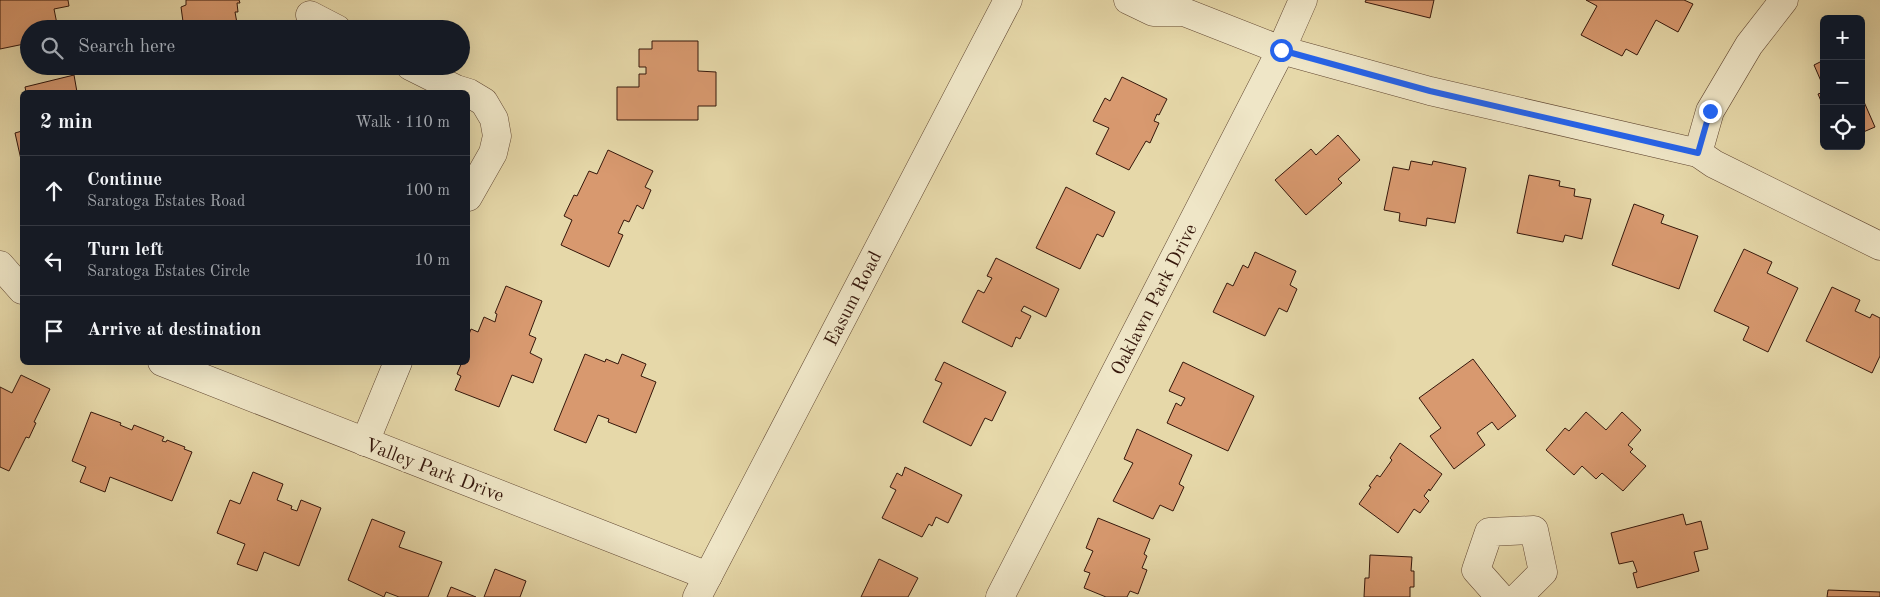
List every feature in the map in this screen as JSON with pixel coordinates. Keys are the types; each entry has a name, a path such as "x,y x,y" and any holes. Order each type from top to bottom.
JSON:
{"street":[{"name":"Easum Road","path":"703,586 1008,0"},
{"path":"1128,0 1153,12 1182,6 1281,50 1430,91 1698,153 1714,164 1880,246"},
{"name":"Oaklawn Park Drive","path":"1000,597 1281,50 1304,0"},
{"path":"1698,153 1710,111 1749,45 1784,0"},
{"path":"310,15 320,20"},
{"path":"428,75 459,90"},
{"path":"470,94 484,102 494,119 497,136 493,153 470,193"},
{"path":"0,265 20,288"},
{"name":"Valley Park Drive","path":"170,365 365,442 703,586"},
{"path":"365,442 397,365"},
{"path":"1500,597 1476,570 1489,532 1534,530 1543,572 1518,597"}],"building":[{"path":"0,0 68,0 69,6 54,9 56,20 20,20 20,45 0,49"},
{"path":"186,0 239,0 240,3 237,3 238,12 235,12 236,20 183,20 181,7 186,5"},
{"path":"1366,0 1434,0 1430,18 1365,2"},
{"path":"1586,0 1684,0 1693,4 1678,32 1656,20 1637,55 1626,49 1622,56 1581,35 1597,6"},
{"path":"652,41 698,41 698,71 716,72 716,106 698,106 698,120 617,120 617,87 639,87 639,74 646,74 646,67 639,67 639,49 652,49"},
{"path":"1820,62 1820,79 1814,65"},
{"path":"74,75 77,90 26,90 25,87"},
{"path":"1122,77 1167,99 1154,121 1159,123 1150,143 1146,141 1129,170 1096,154 1109,128 1093,121 1105,98 1110,101"},
{"path":"1865,104 1875,127 1865,131"},
{"path":"20,132 20,155 15,133"},
{"path":"1338,135 1360,160 1338,179 1342,183 1306,215 1275,180 1311,149 1316,155"},
{"path":"608,150 653,171 645,187 651,190 643,209 637,205 629,222 624,220 618,233 623,235 609,267 561,245 572,220 564,216 574,195 577,196 589,171 597,174"},
{"path":"1411,161 1432,165 1433,161 1466,168 1455,223 1427,218 1426,226 1399,221 1400,213 1384,210 1393,167 1409,170"},
{"path":"1529,175 1560,181 1559,186 1575,189 1574,196 1591,199 1582,239 1565,235 1563,242 1517,233"},
{"path":"1066,187 1115,212 1103,237 1097,234 1080,269 1036,248"},
{"path":"1634,204 1664,215 1661,223 1698,236 1679,289 1612,265"},
{"path":"1744,249 1772,262 1767,273 1798,288 1768,352 1743,340 1749,327 1714,311"},
{"path":"1255,252 1296,271 1290,285 1297,289 1287,312 1279,308 1265,336 1213,312 1227,283 1233,286 1243,265 1248,268"},
{"path":"996,258 1059,289 1046,317 1024,306 1021,311 1031,316 1020,339 1016,337 1012,347 962,322 978,290 984,293 992,278 987,276"},
{"path":"506,286 542,301 529,335 536,338 530,353 542,359 533,383 512,375 499,407 455,390 461,376 457,374 461,365 470,365 471,329 478,332 484,317 495,322 497,314 495,313"},
{"path":"1832,287 1860,300 1855,311 1870,318 1872,314 1880,318 1880,356 1872,373 1806,341"},
{"path":"585,354 605,362 606,359 618,364 622,354 646,364 641,376 656,382 636,433 608,422 609,419 598,415 586,443 554,430"},
{"path":"1473,359 1516,416 1498,430 1492,422 1477,433 1485,445 1454,469 1430,436 1441,428 1419,398"},
{"path":"944,362 1006,392 992,421 985,418 971,446 923,422 942,383 935,380"},
{"path":"1183,362 1254,396 1228,451 1167,423 1176,403 1181,406 1185,398 1169,391"},
{"path":"21,375 50,389 34,422 36,423 29,438 26,437 9,471 0,467 0,387 12,393"},
{"path":"91,412 121,423 120,425 132,430 134,425 164,437 162,441 166,442 167,440 192,452 172,501 110,477 105,492 80,482 86,467 72,461"},
{"path":"1586,412 1606,430 1622,412 1641,430 1628,445 1633,449 1630,452 1646,466 1623,491 1602,473 1596,479 1582,466 1574,475 1546,450 1565,428 1569,431"},
{"path":"1137,429 1192,455 1179,484 1184,487 1173,511 1160,505 1153,519 1113,501 1133,463 1124,459"},
{"path":"1400,443 1442,474 1424,496 1429,501 1420,513 1414,509 1398,533 1359,504 1377,475 1380,477 1392,460 1390,458"},
{"path":"905,467 962,495 948,523 936,517 932,526 929,524 922,537 882,518 896,490 890,487 897,473 902,476"},
{"path":"253,472 283,484 277,500 292,506 291,509 297,511 301,500 321,508 299,566 264,552 257,571 237,564 245,544 217,533 230,500 240,504"},
{"path":"1683,514 1686,525 1701,521 1708,549 1694,552 1699,571 1637,588 1633,573 1637,572 1633,561 1619,564 1611,533"},
{"path":"1098,518 1150,539 1144,554 1147,556 1142,568 1147,570 1138,594 1130,591 1127,597 1106,597 1084,588 1090,573 1084,571 1093,551 1086,548"},
{"path":"372,519 405,532 399,547 442,562 428,597 399,597 386,592 384,597 348,580"},
{"path":"1370,555 1412,557 1411,571 1414,571 1414,587 1410,587 1410,597 1364,597 1365,578 1369,578"},
{"path":"879,559 918,578 908,597 861,597"},
{"path":"495,569 526,581 520,597 484,597"},
{"path":"451,587 476,597 447,597"},
{"path":"1828,590 1880,592 1880,597 1827,597"}],"route":[{"path":"1281,50 1430,91 1698,153 1710,111"}]}
